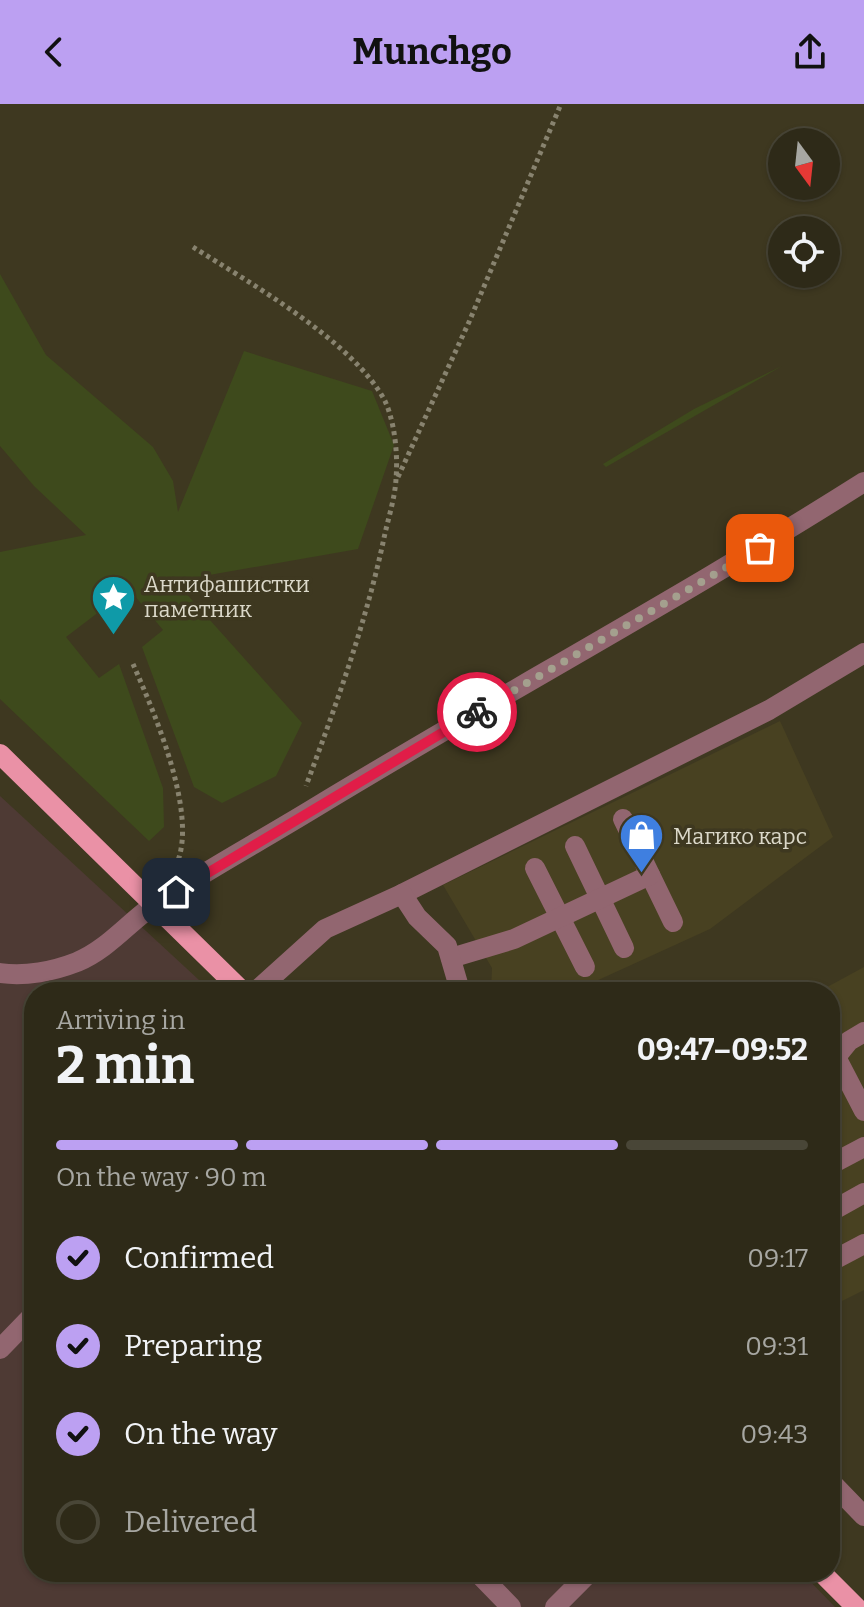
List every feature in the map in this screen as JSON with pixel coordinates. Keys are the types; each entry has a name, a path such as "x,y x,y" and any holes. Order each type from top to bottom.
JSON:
{"main road":[{"path":"0,754 233,982"},
{"path":"831,1582 856,1607"}],"street":[{"path":"0,973 11,975 50,971 78,961 108,944 153,906 760,548 864,482"},
{"path":"266,982 325,929 402,894 769,710 864,653"},
{"path":"623,819 673,922"},
{"path":"575,846 624,948"},
{"path":"535,868 585,967"},
{"path":"451,958 514,939 650,875"},
{"path":"402,894 417,917 447,946 458,982"},
{"path":"840,1052 849,1041 864,1032"},
{"path":"840,1069 864,1111"},
{"path":"840,1161 862,1152"},
{"path":"840,1206 864,1193"},
{"path":"840,1257 864,1244"},
{"path":"0,1349 24,1324"},
{"path":"840,1491 864,1516"},
{"path":"487,1582 511,1607"},
{"path":"555,1607 580,1582"}],"path":[{"path":"293,821 337,702 377,569 396,479 469,322 561,104"},
{"path":"193,247 270,296 355,360 385,402 394,437 396,479"},
{"path":"133,664 172,764 182,851 173,872"}],"shaded area":[{"path":"780,721 833,837 710,929 594,982 491,982 492,968 443,885"},
{"path":"0,796 201,982 24,982 24,1582 811,1582 835,1607 0,1607"},
{"path":"864,967 864,1290 840,1302 840,982 836,982"}],"green space":[{"path":"0,274 46,355 153,447 173,481 178,512 244,351 372,391 394,445 358,549 175,581 302,723 276,776 222,803 194,787 142,647 163,630 129,589 66,637 99,678 119,664 163,788 164,827 149,841 0,699 0,552 86,535 34,486 0,446"},
{"path":"782,366 606,467 603,464 694,409"}],"way so far":[{"path":"477,712 760,548"}],"place":[{"name":"Антифашистки паметник","path":"113,636"},
{"name":"Магико карс","path":"642,875"}],"route":[{"path":"176,892 477,712"}]}
